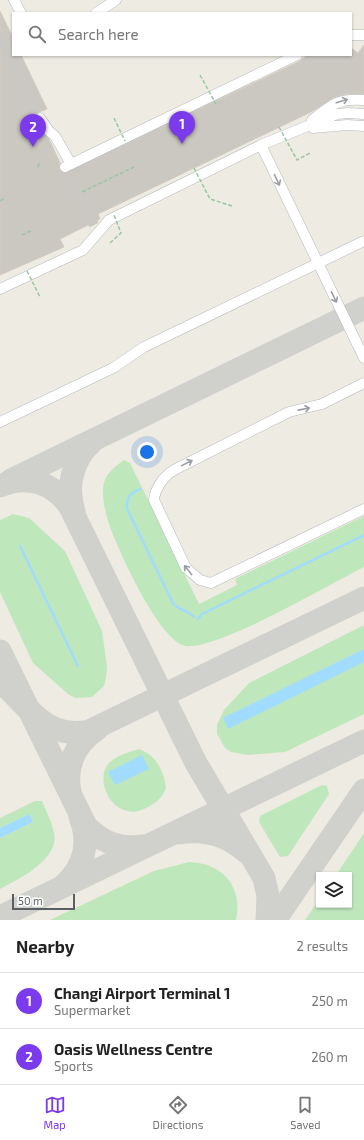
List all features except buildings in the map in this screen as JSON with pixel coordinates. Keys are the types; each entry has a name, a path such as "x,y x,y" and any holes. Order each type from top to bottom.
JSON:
{"lane":[{"path":"14,0 20,12"},
{"path":"98,12 116,0"},
{"path":"352,34 364,35"},
{"path":"40,118 49,131 50,137 69,169 295,56"},
{"path":"301,128 334,103 348,99 364,100"},
{"path":"0,289 80,252 86,248 109,220 261,145 337,114 364,114"},
{"path":"301,128 347,125 364,126"},
{"path":"261,145 364,358"},
{"path":"92,240 94,225"},
{"path":"0,422 113,368 144,347 317,262 364,241"},
{"path":"364,383 322,404 289,412 174,470 165,477 156,492 154,500 182,562 190,574 200,580 211,583 364,509"}],"path":[{"path":"200,75 216,104"},
{"path":"114,118 125,141"},
{"path":"280,127 297,160 310,153"},
{"path":"38,168 40,161"},
{"path":"82,192 136,166"},
{"path":"194,168 210,200 232,206"},
{"path":"0,201 5,198"},
{"path":"110,243 122,233 114,215"},
{"path":"22,235 32,230"},
{"path":"27,271 40,297"}],"green space":[{"path":"124,460 130,463 199,604 237,585 235,579 364,516 364,567 301,601 223,638 201,644 186,646 176,641 165,630 154,615 124,560 108,522 103,499 105,479 116,466"},
{"path":"13,514 29,518 65,551 102,631 107,667 106,678 104,686 92,697 75,698 68,694 33,663 0,592 0,520"},
{"path":"364,625 364,714 285,752 248,755 231,752 225,748 217,734 217,725 224,710 249,683"},
{"path":"139,749 150,755 158,764 166,788 159,799 148,807 136,811 126,811 117,806 110,799 105,790 103,781 104,771 109,763 116,758"},
{"path":"322,785 327,786 329,794 288,856 280,857 259,822 260,816"},
{"path":"35,801 42,801 52,825 54,842 51,851 45,860 27,874 0,889 0,838 33,822 29,814 0,828 0,818"},
{"path":"364,833 364,920 305,920 316,904 316,908 352,908 352,872 338,872"},
{"path":"189,862 201,863 211,867 228,879 233,887 236,897 236,920 50,920 154,871"}],"water":[{"path":"364,649 364,662 228,729 223,718"},
{"path":"142,755 149,769 115,785 108,772"},
{"path":"29,814 33,822 0,838 0,828"}],"waterway":[{"path":"140,489 129,496 127,509 173,603 175,606 194,617"},
{"path":"198,619 202,614 364,535"},
{"path":"20,546 78,666"}],"taxiway":[{"path":"11,480 364,308"},
{"path":"74,512 71,493 73,474 80,456 93,441"},
{"path":"0,486 10,482 20,481 39,483 56,492 70,507 196,763 264,878 268,896 267,920"},
{"path":"0,681 29,710 49,726 74,732 89,731 364,598"},
{"path":"0,651 86,826 98,837 112,844 127,847 143,846"},
{"path":"70,792 69,773 73,756 89,735 97,729"},
{"path":"0,917 364,741"},
{"path":"275,920 364,790"},
{"path":"65,884 77,869 84,853 85,835 80,817"},
{"path":"179,833 198,832 215,835 232,842 247,853"}],"tunnel":[{"path":"0,35 40,118"},
{"path":"70,176 94,225"}],"place":[{"name":"Changi Airport Terminal 1","path":"182,144"},
{"name":"Oasis Wellness Centre","path":"33,147"}]}
